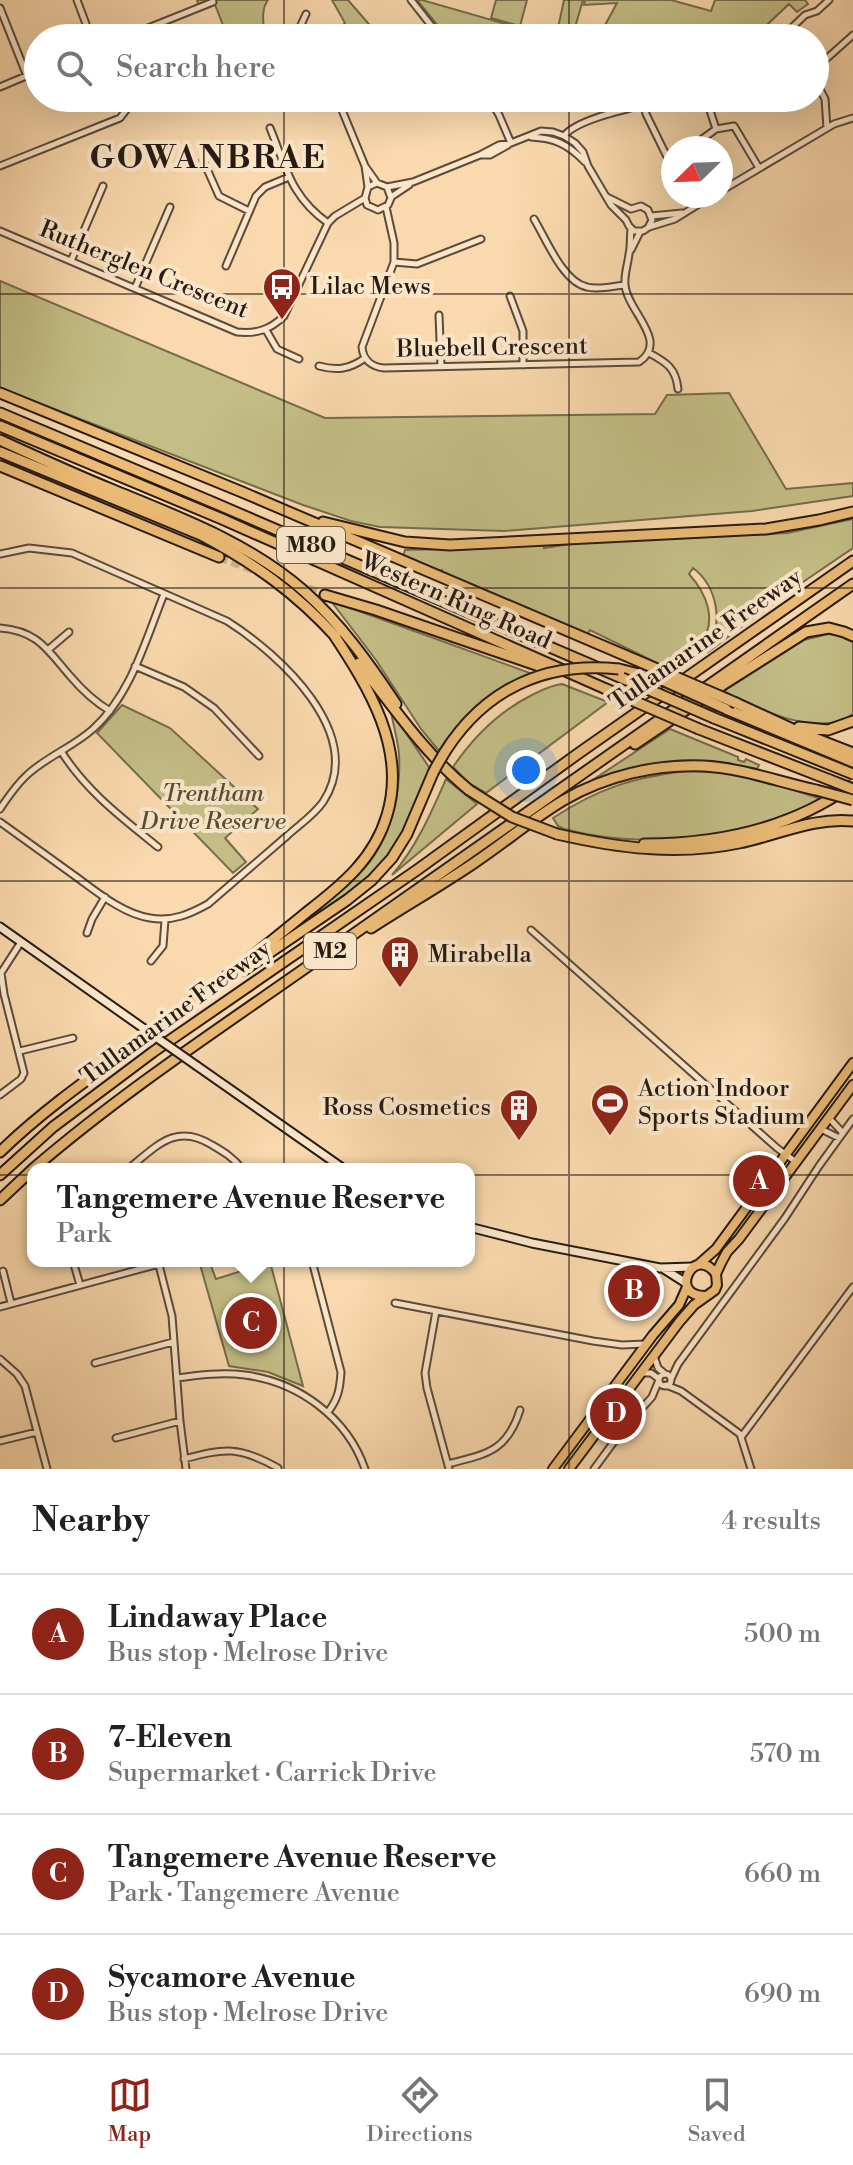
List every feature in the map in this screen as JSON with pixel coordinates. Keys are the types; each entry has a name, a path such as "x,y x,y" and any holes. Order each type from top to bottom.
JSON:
{"highway":[{"path":"0,393 275,506 853,753"},
{"name":"Western Ring Road","path":"0,413 714,718 848,772"},
{"name":"Western Ring Road","path":"0,426 222,519 699,729 853,786"},
{"path":"0,440 202,526 231,540 282,573 347,635 424,747"},
{"path":"0,452 201,535 277,581 298,598 351,653 440,765 469,790 512,817 557,834 621,847 663,851 739,843 818,821 853,821"},
{"path":"0,466 219,557"},
{"path":"275,506 316,520 405,542 450,545 766,529 853,512"},
{"name":"Tullamarine Freeway","path":"0,1175 53,1127 153,1052 417,870 853,561"},
{"name":"Tullamarine Freeway","path":"40,1163 133,1088 853,584"},
{"path":"325,595 606,689"},
{"path":"542,802 799,636 829,628 853,636"},
{"path":"0,1152 74,1090 272,941 347,880 364,860 387,814 392,768 389,745 381,716 370,693 334,635"},
{"path":"171,1018 360,891 392,858 407,834 442,756 461,728 495,697 524,681 571,669 619,669 662,680 853,762"},
{"path":"736,703 811,729 828,730 853,721"},
{"path":"253,1006 443,884 563,800 601,783 642,771 694,766 727,768 853,800"},
{"path":"585,839 666,844 726,837 804,813 853,786"},
{"name":"Tullamarine Freeway","path":"0,1200 27,1175"}],"main road":[{"path":"553,1469 646,1344 679,1305 687,1274 716,1249 853,1063"},
{"path":"569,1469 686,1313 715,1290 716,1274 727,1252 853,1085"},
{"path":"696,1266 709,1267 716,1274"},
{"path":"686,1285 693,1294 707,1296"},
{"path":"586,1425 596,1432"}],"street":[{"path":"77,0 86,24"},
{"path":"411,0 430,24"},
{"path":"796,24 829,0"},
{"path":"158,24 213,2"},
{"path":"0,8 24,68"},
{"path":"301,24 306,14"},
{"path":"829,56 853,35"},
{"path":"0,87 24,77"},
{"path":"0,166 120,118 125,112"},
{"path":"343,112 365,166 377,183 387,187 413,182 499,145 541,131 553,132 575,143 583,152 588,166"},
{"path":"497,112 511,143"},
{"path":"564,136 574,127 618,112"},
{"path":"646,112 661,142"},
{"path":"711,112 716,129"},
{"path":"826,112 827,129"},
{"path":"733,184 827,129 853,118"},
{"path":"706,136 716,129 734,126 759,168"},
{"path":"270,128 301,200 328,223"},
{"path":"528,137 553,139 576,152 611,205 626,220 631,229 625,285 627,296 650,337 649,353 670,366 677,378 678,389"},
{"path":"203,160 219,196 249,211"},
{"path":"365,166 366,201 378,210 386,207 391,198 413,182"},
{"path":"226,266 260,191 289,177"},
{"path":"368,187 377,183"},
{"path":"71,261 103,186"},
{"path":"387,187 391,198"},
{"path":"606,196 631,209 641,206 648,210 651,216 649,227"},
{"name":"Rutherglen Crescent","path":"0,231 237,332 256,333 281,320 290,307 328,223 349,207 366,201"},
{"path":"135,288 170,207"},
{"name":"Bluebell Crescent","path":"386,207 394,243 394,262 363,340 362,352 371,365 632,364 649,353"},
{"path":"629,254 640,232 675,219 692,208"},
{"path":"626,220 631,209"},
{"name":"Bluebell Crescent","path":"378,210 391,231"},
{"path":"651,216 683,213"},
{"path":"534,219 574,282 595,288 625,285"},
{"path":"631,229 640,232"},
{"path":"394,262 417,264 481,239"},
{"path":"510,296 523,331 523,365"},
{"path":"439,315 441,366"},
{"path":"266,330 277,349 299,359"},
{"path":"319,366 346,368 365,358"},
{"path":"0,554 29,548 72,553 227,621 256,641 292,674 317,708 336,749 330,788 316,810 208,904 193,913 165,920 134,914 105,897 0,822"},
{"path":"0,809 29,773 92,730 110,711 135,666 164,594"},
{"path":"0,628 28,634 49,649 73,680 110,711"},
{"path":"49,649 69,632"},
{"path":"135,666 184,687 214,708 259,756"},
{"path":"61,751 79,778 97,797 158,847"},
{"path":"87,933 105,897"},
{"path":"151,961 163,946 165,920"},
{"path":"0,927 335,1163"},
{"path":"531,930 796,1162"},
{"path":"0,1095 23,1076 20,1051 2,994 1,973 21,942"},
{"path":"20,1051 73,1038"},
{"path":"828,1118 841,1136"},
{"path":"594,1469 624,1428 667,1379 853,1119"},
{"path":"821,1129 841,1136"},
{"path":"136,1163 168,1139 184,1134 203,1139 236,1163"},
{"path":"475,1229 660,1268 696,1266"},
{"path":"75,1267 80,1285"},
{"path":"0,1307 151,1267"},
{"path":"160,1267 172,1316 186,1469"},
{"path":"314,1267 341,1372 337,1401 328,1412"},
{"path":"660,1268 686,1285"},
{"path":"3,1271 11,1303"},
{"path":"742,1436 853,1287"},
{"path":"395,1303 622,1345 646,1344"},
{"path":"436,1311 425,1373 448,1466 498,1448 508,1437 520,1410"},
{"path":"95,1363 173,1342"},
{"path":"622,1345 633,1362"},
{"path":"654,1355 667,1379 742,1436 751,1469"},
{"path":"0,1359 25,1386 47,1469"},
{"path":"640,1373 651,1373 659,1380 667,1379"},
{"path":"177,1378 227,1374 262,1378 294,1389 328,1412 350,1439 365,1469"},
{"path":"652,1397 659,1380"},
{"path":"116,1438 180,1421"},
{"path":"0,1441 37,1432"},
{"path":"184,1459 231,1450 260,1457 278,1468"}],"green space":[{"path":"197,0 268,0 263,13 264,24 223,24 214,2 198,4"},
{"path":"332,0 348,0 369,24 345,23"},
{"path":"417,0 505,24 437,24"},
{"path":"496,0 527,0 521,24 491,18"},
{"path":"564,0 583,0 576,24 559,24"},
{"path":"585,0 671,0 711,11 715,0 805,0 808,4 797,12 789,4 768,24 606,24 617,3 584,5"},
{"path":"0,281 325,418 655,414 667,395 729,393 786,489 853,483 853,496 752,511 504,531 380,527 351,521 0,388"},
{"path":"853,519 853,548 708,652 706,649 717,618 716,606 708,585 693,568 689,574 705,599 708,627 697,649 667,668 590,630 587,635 442,570 403,556 405,550 543,544 544,548 577,543 787,533"},
{"path":"331,601 530,673 478,705 457,726 439,751"},
{"path":"828,634 853,639 853,714 839,721 823,723 788,719 724,691 804,640"},
{"path":"562,684 608,702 486,793 469,783 453,767 478,735 498,717 532,695"},
{"name":"Trentham Drive Reserve","path":"122,705 170,728 258,809 225,838 246,862 233,873 97,733"},
{"path":"391,711 431,770 405,828 385,859 363,881 321,911 319,907 349,884 368,864 381,845 391,820 399,767"},
{"path":"670,729 738,757 738,760 744,762 746,759 759,765 757,769 672,762 631,769 588,783"},
{"path":"685,771 722,772 758,778 821,799 760,824 728,832 662,840 596,836 564,829 553,818 616,786"},
{"path":"446,779 477,804 392,875 416,841"},
{"path":"201,1267 211,1267 216,1279 254,1267 271,1267 303,1386 268,1372 229,1366"}],"tunnel":[{"path":"219,557 325,595"}],"place":[{"name":"Lilac Mews","path":"282,321"},
{"name":"Mirabella","path":"400,989"},
{"name":"Action Indoor Sports Stadium","path":"610,1137"},
{"name":"Ross Cosmetics","path":"519,1142"},
{"name":"Lindaway Place","path":"759,1181"},
{"name":"7-Eleven","path":"634,1291"},
{"name":"Tangemere Avenue Reserve","path":"251,1323"},
{"name":"Sycamore Avenue","path":"616,1414"}],"district":[{"name":"GOWANBRAE","path":"208,158"}]}
